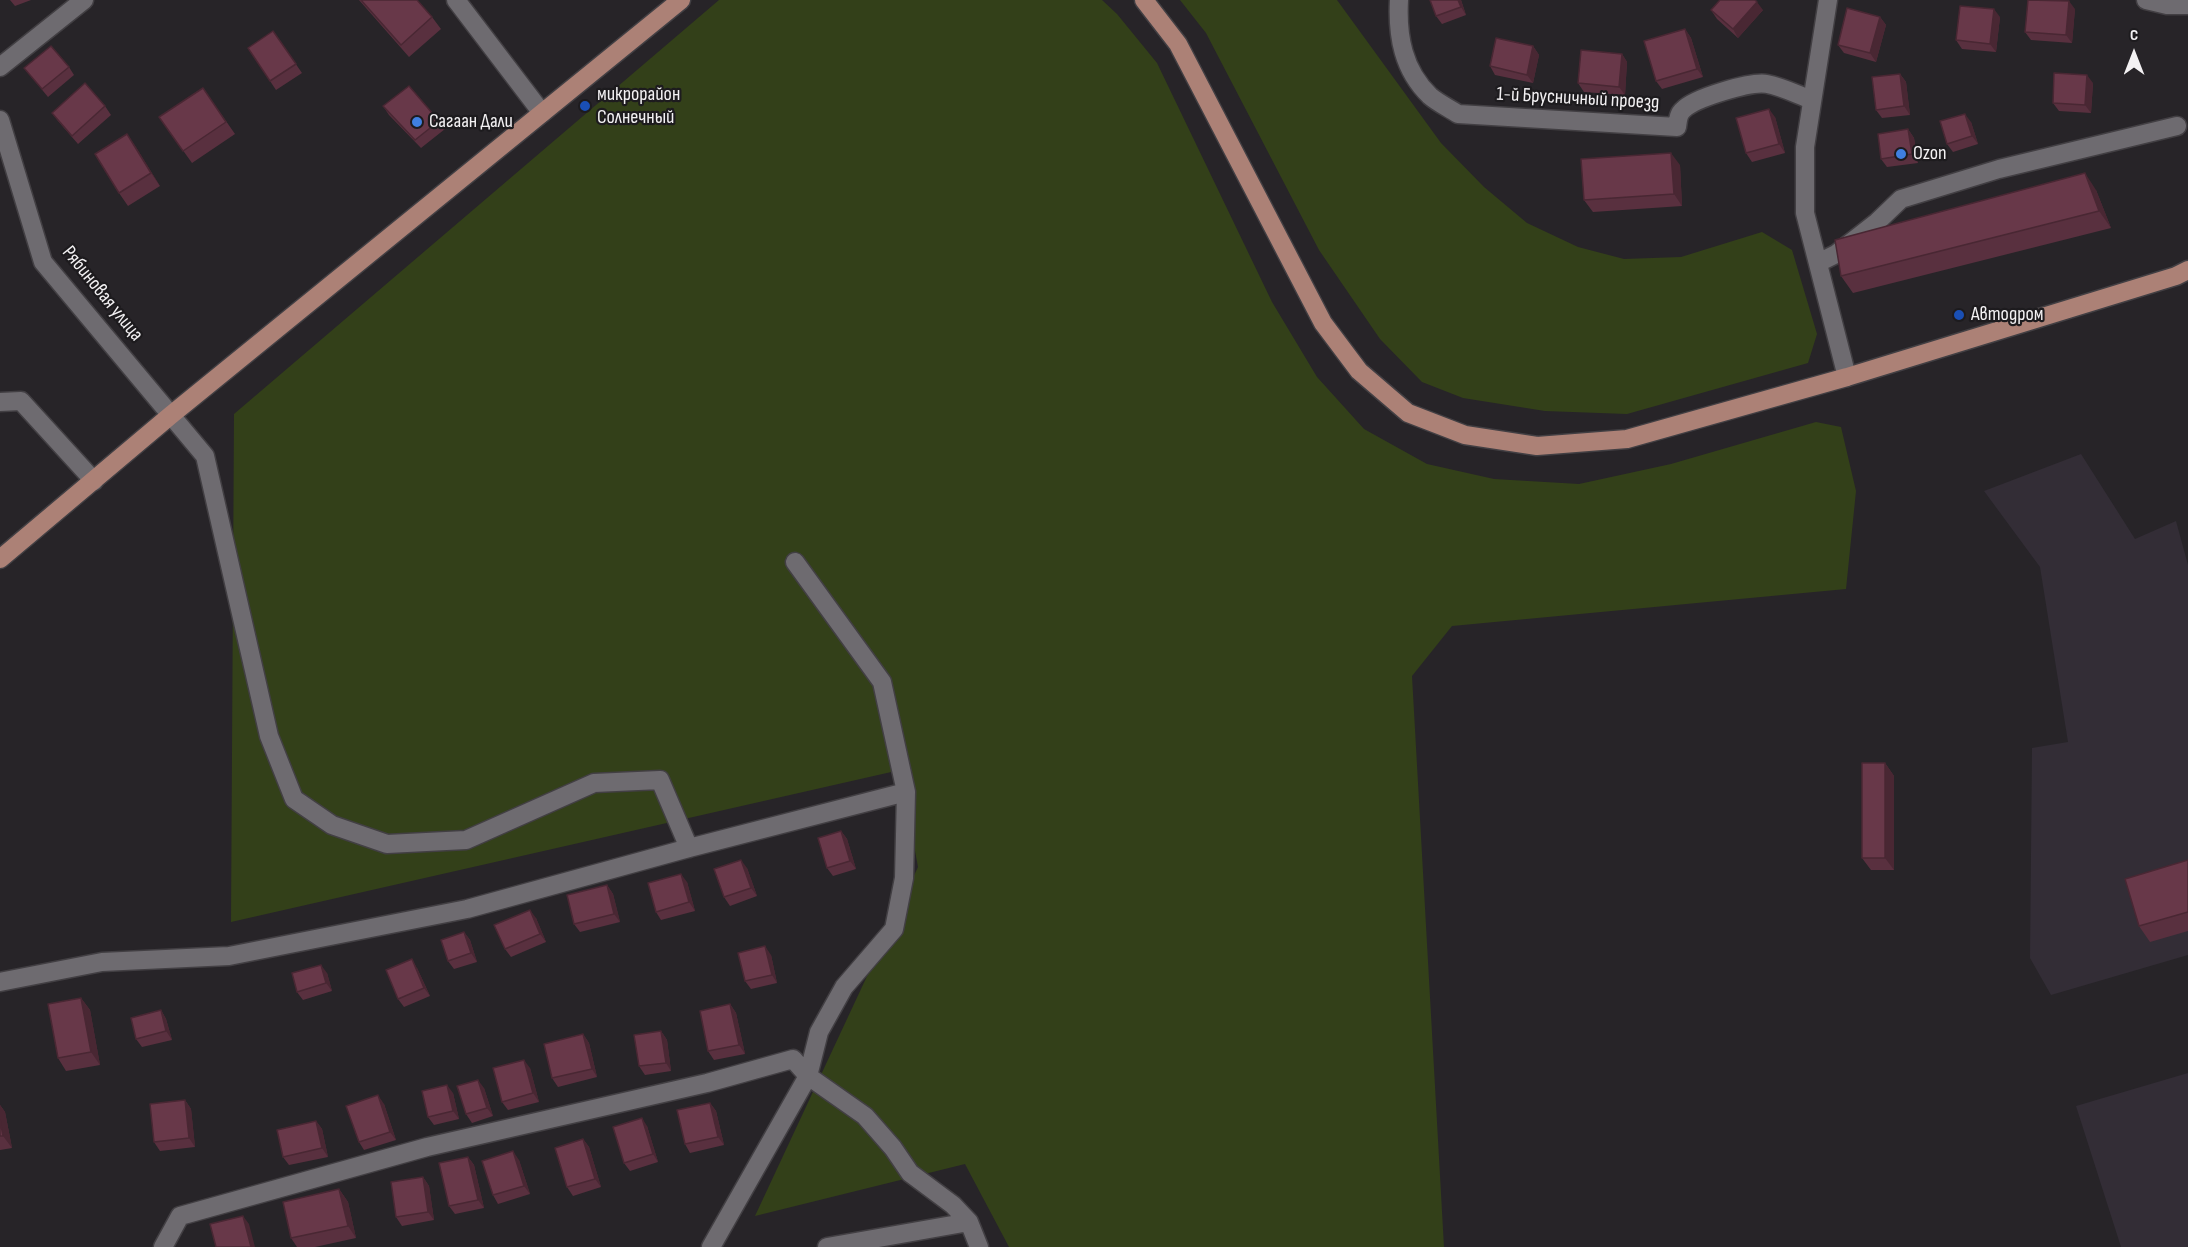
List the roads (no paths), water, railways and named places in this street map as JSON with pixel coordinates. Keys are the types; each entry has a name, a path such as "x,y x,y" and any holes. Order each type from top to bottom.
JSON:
{"main road":[{"path":"0,559 171,415 681,0"},
{"path":"1144,0 1178,44 1323,323 1359,371 1408,413 1465,435 1537,446 1627,439 1847,376 2176,276 2188,270"}],"street":[{"path":"0,67 84,0"},
{"path":"456,0 542,113"},
{"name":"1-й Брусничный проезд","path":"1399,0 1399,34 1410,70 1431,97 1458,114 1677,128 1679,116 1690,104 1710,96 1750,86 1767,84 1812,100"},
{"path":"1828,0 1805,147 1805,213 1847,376"},
{"path":"2146,0 2167,5 2188,5"},
{"name":"Рябиновая улица","path":"0,120 43,261 205,456 269,736 294,799 332,825 387,844 466,840 594,783 660,780 689,848"},
{"path":"1818,263 1836,254 1877,222 1901,199 1999,169 2177,126"},
{"path":"0,402 21,401 93,481"},
{"path":"711,1247 808,1077 819,1032 844,987 894,929 904,878 906,792 882,682 795,562"},
{"path":"0,982 102,962 229,956 456,912 689,848 906,792"},
{"path":"163,1247 180,1216 427,1147 707,1083 793,1059 808,1077 865,1116 894,1148 910,1173 953,1205 972,1237 827,1247"}],"place":[{"name":"микрорайон Солнечный","path":"585,106"},
{"name":"Сагаан Дали","path":"417,122"},
{"name":"Ozon","path":"1901,154"},
{"name":"Автодром","path":"1959,315"}]}
